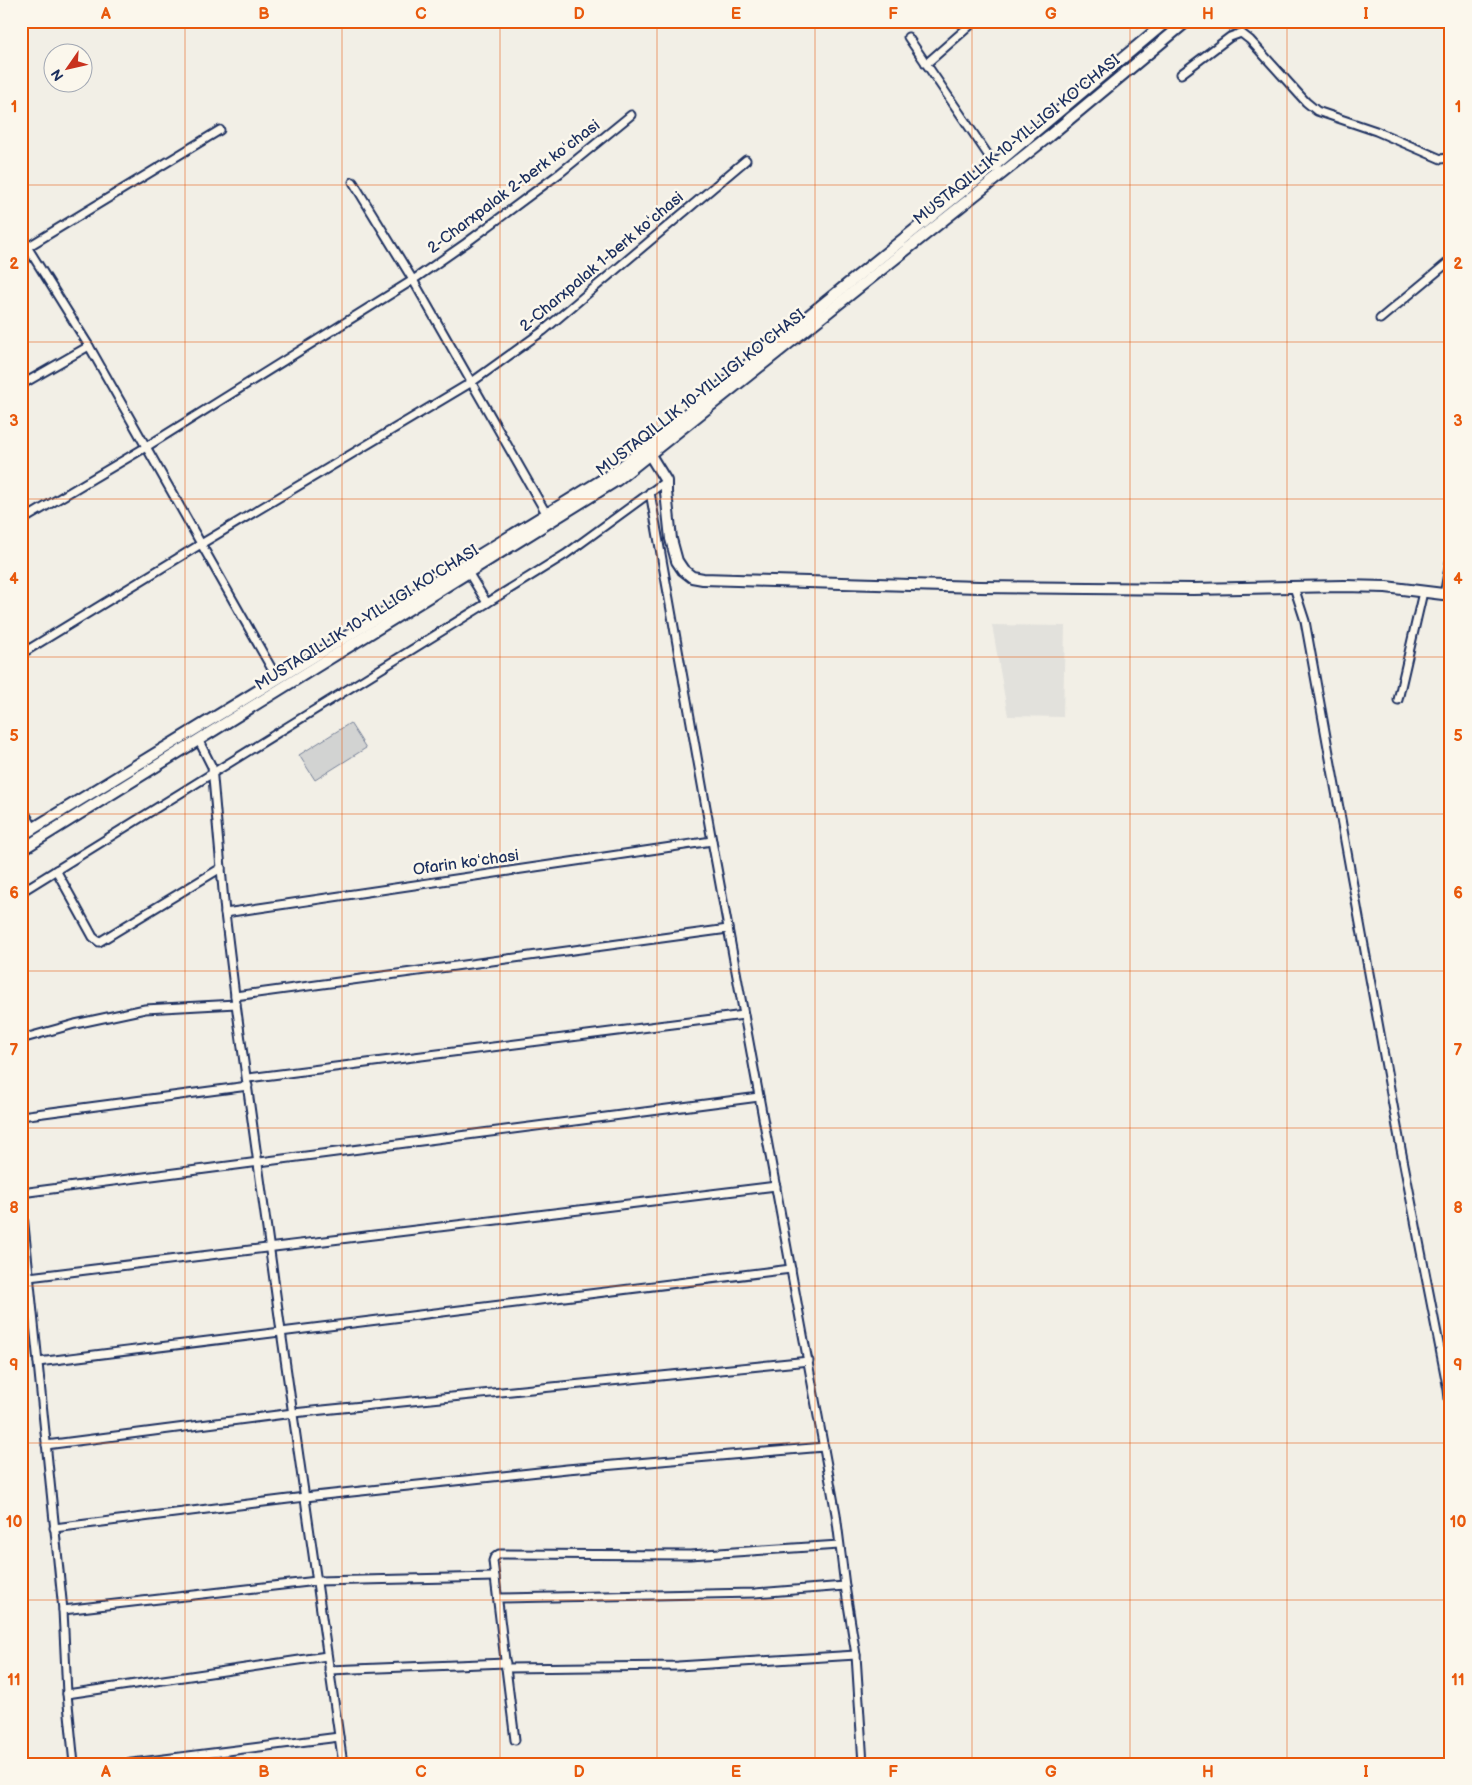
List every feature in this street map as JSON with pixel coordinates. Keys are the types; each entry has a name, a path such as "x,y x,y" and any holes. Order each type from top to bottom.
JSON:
{"main road":[{"name":"MUSTAQILLIK 10-YILLIGI KO'CHASI","path":"21,850 201,745 471,576 617,480 650,455 998,169 1167,21"},
{"name":"MUSTAQILLIK 10-YILLIGI KO'CHASI","path":"21,836 615,472 1187,21"},
{"path":"650,455 666,481 671,538 678,561 683,570 692,576 703,579 979,587 1183,589 1344,586 1386,587 1448,595"}],"street":[{"path":"926,64 974,21"},
{"path":"1181,74 1230,37 1241,33 1250,40 1306,102 1317,111 1376,130 1441,159 1448,158 1451,155"},
{"path":"908,37 998,169"},
{"name":"2-Charxpalak 2-berk koʻchasi","path":"21,521 146,447 413,280 560,173 631,115"},
{"path":"24,249 220,130"},
{"name":"2-Charxpalak 1-berk koʻchasi","path":"21,654 472,382 543,331 746,160"},
{"path":"354,182 413,280 546,513"},
{"path":"21,237 24,249 89,346 277,678"},
{"path":"1380,320 1451,260"},
{"path":"21,385 89,346"},
{"path":"21,892 212,771 566,554 666,481"},
{"path":"650,492 728,930 836,1514 856,1655 863,1764"},
{"path":"1448,595 1451,557"},
{"path":"471,576 487,603"},
{"path":"1294,588 1305,621 1401,1148 1448,1390 1451,1415"},
{"path":"1398,700 1423,592"},
{"path":"201,745 212,771 225,912 236,1000 343,1764"},
{"path":"21,806 34,829"},
{"name":"Ofarin koʻchasi","path":"225,912 712,840"},
{"path":"56,870 93,937 99,942 221,868"},
{"path":"21,1039 75,1024 145,1009 236,1000 728,930"},
{"path":"21,1116 248,1082 744,1015"},
{"path":"74,1764 67,1694 63,1610 21,1194 759,1097"},
{"path":"29,1277 776,1186"},
{"path":"38,1362 791,1269"},
{"path":"46,1445 293,1413 808,1361"},
{"path":"54,1528 305,1497 567,1469 824,1447"},
{"path":"515,1740 493,1562 497,1555 690,1555 839,1545"},
{"path":"63,1610 317,1581 495,1577"},
{"path":"498,1598 755,1593 845,1586"},
{"path":"329,1670 506,1665 678,1666 856,1655"},
{"path":"67,1694 327,1656"},
{"path":"124,1764 339,1737"}],"shaded area":[{"path":"992,625 1065,626 1063,717 1008,716"},
{"path":"350,723 366,748 315,780 299,755"}]}
